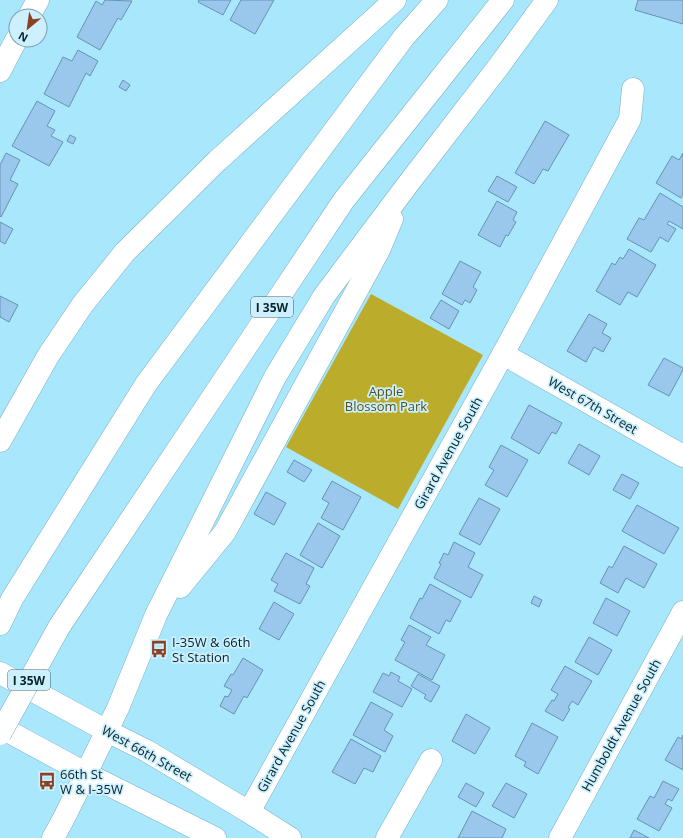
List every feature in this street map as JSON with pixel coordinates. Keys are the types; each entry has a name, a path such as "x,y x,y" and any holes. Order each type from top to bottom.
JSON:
{"main road":[{"path":"0,441 48,356 83,304 125,252 217,161 395,0"},
{"path":"0,624 12,599 146,384 404,37 437,0"},
{"name":"I 35W","path":"0,734 59,627 344,200 503,0"},
{"path":"52,838 67,813 85,773 118,708 156,615 275,377 324,296 499,66 547,0"},
{"path":"0,71 12,48"},
{"name":"Girard Avenue South","path":"249,812 503,354 630,119 633,89"},
{"path":"156,615 225,532 379,250 408,184"},
{"name":"West 67th Street","path":"503,354 683,456"},
{"name":"Humboldt Avenue South","path":"560,838 683,612"},
{"name":"West 66th Street","path":"0,673 147,751 290,838"},
{"path":"0,727 85,773 215,838"},
{"path":"387,838 431,760"}],"green space":[{"name":"Apple Blossom Park","path":"371,294 483,355 398,509 286,447"}],"building":[{"path":"105,0 132,1 121,20 118,18 100,50 77,37 96,1 102,5"},
{"path":"199,0 231,0 223,15 198,2"},
{"path":"241,0 274,0 255,34 230,20"},
{"path":"638,0 683,0 683,24 635,10"},
{"path":"78,50 98,61 90,76 86,73 69,107 44,94 63,57 72,61"},
{"path":"123,80 130,85 126,91 119,87"},
{"path":"37,101 55,111 47,126 55,130 51,136 63,142 49,166 12,146"},
{"path":"545,121 569,135 548,171 543,169 534,184 515,173"},
{"path":"70,135 76,138 73,144 67,141"},
{"path":"6,153 20,160 10,180 18,184 1,217 0,165"},
{"path":"683,153 683,194 681,198 656,183 672,156 679,160"},
{"path":"497,176 517,187 508,202 488,191"},
{"path":"660,193 683,207 683,229 669,221 667,224 676,229 668,242 660,237 651,252 627,239 639,218 644,220"},
{"path":"497,201 517,212 513,220 516,222 508,236 506,235 500,247 478,235"},
{"path":"0,222 13,229 5,244 0,241"},
{"path":"629,249 656,265 637,297 628,292 620,305 596,291 612,263 615,265 620,257 623,259"},
{"path":"460,261 481,272 473,287 477,290 470,303 465,300 462,305 442,294"},
{"path":"0,296 18,305 9,322 0,317"},
{"path":"441,300 459,311 449,329 430,318"},
{"path":"589,314 607,324 602,333 611,338 603,352 594,347 586,362 567,351"},
{"path":"664,358 683,368 669,396 648,385"},
{"path":"529,405 562,423 556,434 552,432 539,454 511,438"},
{"path":"579,444 600,456 589,475 568,463"},
{"path":"501,445 528,460 507,497 485,485 494,470 489,467"},
{"path":"294,460 312,470 304,482 287,472"},
{"path":"622,474 639,483 630,499 613,490"},
{"path":"332,481 361,497 343,530 321,518 329,503 322,499"},
{"path":"266,492 286,503 274,525 254,514"},
{"path":"479,498 500,509 480,545 459,534"},
{"path":"637,505 679,528 664,554 622,531"},
{"path":"318,523 340,536 322,568 300,555"},
{"path":"454,542 475,553 468,567 483,575 471,598 434,578 441,564 439,563 444,553 448,555"},
{"path":"624,546 657,564 644,588 626,578 618,593 600,583 609,566 612,568"},
{"path":"286,553 314,568 306,584 310,586 300,604 274,591 278,584 271,580"},
{"path":"430,584 461,601 450,622 446,620 439,634 410,618 420,598 422,599"},
{"path":"534,596 542,600 539,607 531,603"},
{"path":"606,598 630,611 617,636 593,623"},
{"path":"274,602 294,614 279,640 259,629"},
{"path":"409,625 431,637 426,645 445,655 432,680 395,660 405,642 401,640"},
{"path":"589,637 612,650 598,675 575,662"},
{"path":"243,658 263,670 247,698 244,696 234,714 220,706 225,696 228,697 232,690 224,686 231,674 233,675"},
{"path":"565,666 592,681 578,705 572,701 568,708 570,709 563,721 545,711 558,694 551,690"},
{"path":"391,672 400,677 398,681 412,689 402,707 373,692 383,673 389,676"},
{"path":"418,674 440,686 431,702 424,698 426,695 411,686"},
{"path":"371,702 393,714 384,730 393,736 385,752 353,735"},
{"path":"466,714 490,728 475,754 452,741"},
{"path":"532,723 558,737 538,774 524,766 526,762 515,756"},
{"path":"683,735 683,770 665,760 678,737 681,739"},
{"path":"351,739 381,756 373,772 364,768 355,784 332,772"},
{"path":"663,781 679,789 672,801 668,799 665,804 672,808 659,831 637,819 650,796 654,798"},
{"path":"466,783 484,793 476,807 458,797"},
{"path":"506,783 527,794 514,818 492,806"},
{"path":"472,811 506,829 502,838 458,838"},
{"path":"634,830 649,838 630,838"}],"place":[{"name":"I-35W & 66th St Station","path":"159,649"},
{"name":"66th St W & I-35W","path":"47,781"}]}
